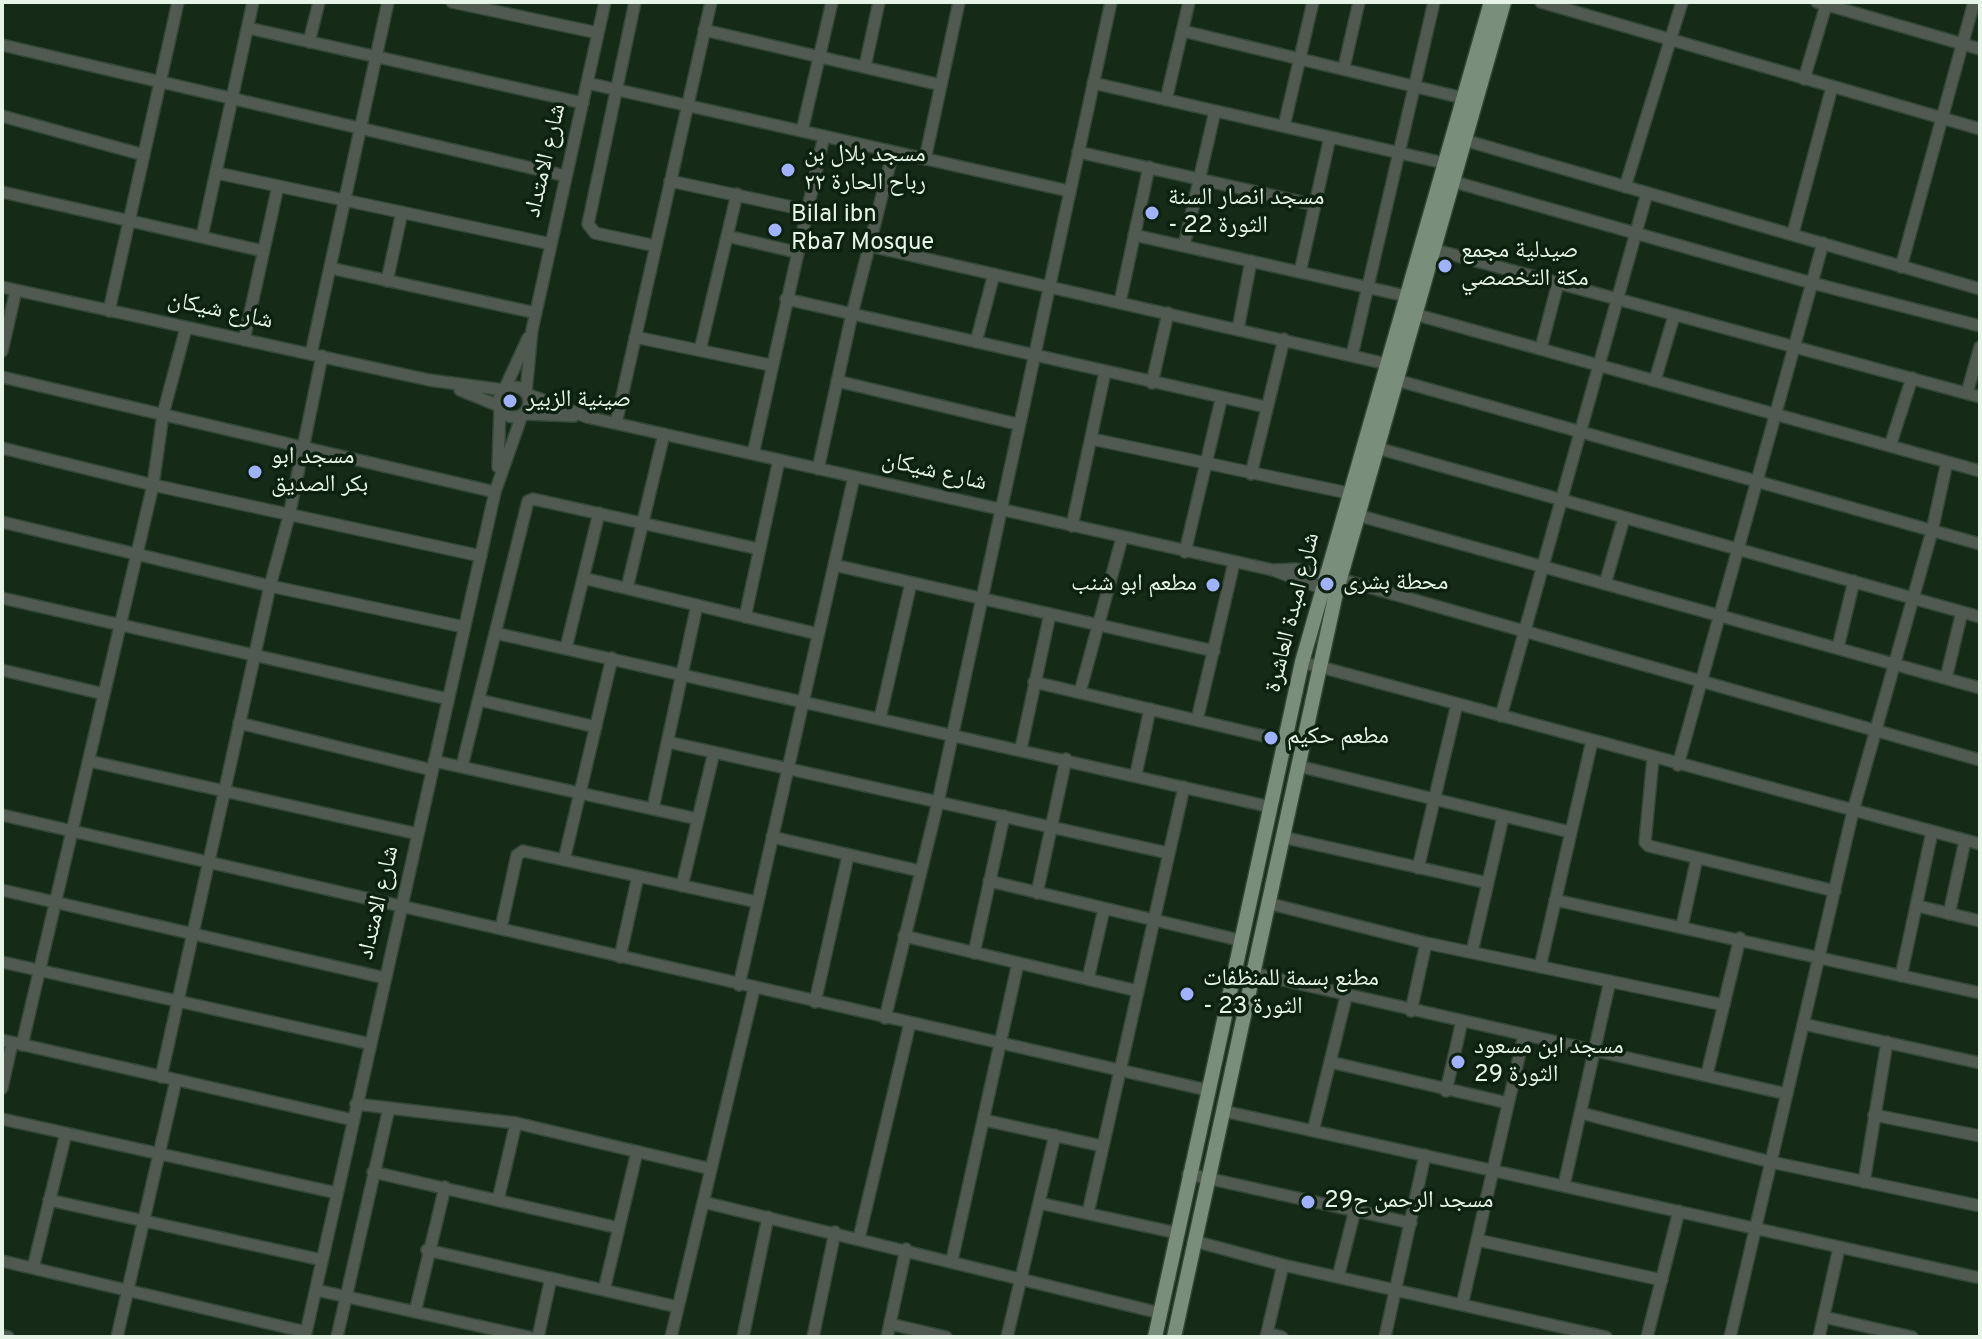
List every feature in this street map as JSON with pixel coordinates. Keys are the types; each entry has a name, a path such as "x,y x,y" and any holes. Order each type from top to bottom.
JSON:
{"main road":[{"name":"شارع امبدة العاشرة","path":"1155,1337 1188,1174 1302,662 1357,515 1377,448 1464,140 1486,42 1491,2"},
{"name":"شارع امبدة العاشرة","path":"1174,1337 1321,665 1331,584 1348,493 1463,98 1504,2"},
{"path":"1245,921 1262,925"}],"street":[{"path":"109,311 178,2"},
{"path":"202,236 253,2"},
{"path":"309,42 319,2"},
{"path":"161,1077 270,586 289,516 330,268 388,2"},
{"path":"452,2 598,33"},
{"name":"شارع الامتداد","path":"526,393 532,330 605,2"},
{"path":"635,2 588,224 595,233 656,246"},
{"path":"616,423 711,2"},
{"path":"802,131 832,2"},
{"path":"865,66 879,2"},
{"path":"925,159 959,2"},
{"path":"885,1018 938,802 1017,424 1111,2"},
{"path":"1166,100 1189,2"},
{"path":"1284,126 1313,2"},
{"path":"1344,67 1359,2"},
{"path":"1352,355 1434,2"},
{"path":"1541,2 1980,129"},
{"path":"1625,187 1682,2"},
{"path":"1901,267 1974,2"},
{"path":"1804,79 1823,3 1980,49"},
{"path":"248,28 583,103"},
{"path":"704,30 941,85"},
{"path":"1183,31 1344,67 1463,98"},
{"path":"2,45 566,176"},
{"path":"587,83 1069,191"},
{"path":"1093,83 1444,163"},
{"path":"1793,233 1832,87"},
{"path":"1184,246 1215,111"},
{"path":"2,116 144,155"},
{"path":"753,454 770,365 824,136"},
{"path":"1300,272 1330,137"},
{"path":"1464,140 1980,289"},
{"path":"818,469 852,314 893,152"},
{"path":"1078,152 1315,205"},
{"path":"1120,302 1149,167"},
{"path":"217,173 551,244"},
{"path":"670,181 806,210"},
{"path":"1451,181 1812,283 1980,326"},
{"path":"244,340 278,186"},
{"path":"2,192 263,251"},
{"path":"1501,716 1647,193"},
{"path":"700,350 737,194"},
{"path":"387,281 402,212"},
{"path":"1134,235 1406,296"},
{"path":"727,236 796,252"},
{"path":"1678,765 1823,243"},
{"path":"870,246 1387,364"},
{"path":"1432,249 1793,349 1980,397"},
{"path":"1238,329 1251,261"},
{"path":"330,268 536,313"},
{"path":"976,342 994,274"},
{"path":"1541,348 1558,283"},
{"name":"شارع شيكان","path":"2,287 429,380 504,389"},
{"path":"2,351 16,290"},
{"path":"786,299 1221,400 1266,407"},
{"path":"1152,383 1168,313"},
{"path":"1414,314 1980,471"},
{"path":"1655,380 1674,316"},
{"path":"2,1088 12,1043 40,970 153,485 163,414 186,328"},
{"name":"شارع الامتداد","path":"504,389 532,330"},
{"path":"635,337 770,365"},
{"path":"1251,474 1284,339"},
{"path":"1967,393 1980,347"},
{"path":"1072,526 1105,372"},
{"path":"2,377 496,486"},
{"path":"1890,446 1912,378"},
{"name":"شارع شيكان","path":"429,380 499,407"},
{"path":"1396,380 1980,544"},
{"path":"837,381 1017,424"},
{"path":"514,386 526,393 529,403 522,414 509,416 499,407 504,389 514,386"},
{"name":"شارع شيكان","path":"526,393 587,417"},
{"path":"1185,552 1221,400"},
{"name":"شارع الامتداد","path":"496,486 499,407"},
{"name":"شارع الامتداد","path":"306,1334 496,486 522,414"},
{"name":"شارع شيكان","path":"522,414 587,417 1234,563 1273,570 1296,569 1331,584 1524,631 1980,760"},
{"path":"627,588 664,434"},
{"path":"1092,439 1348,493"},
{"path":"2,448 289,516 481,556"},
{"path":"1377,448 1980,617"},
{"path":"745,617 779,460"},
{"path":"1730,1337 1853,811 1932,531 1947,462"},
{"path":"739,985 854,477"},
{"path":"462,766 528,501 533,499 759,549"},
{"path":"566,648 599,513"},
{"path":"1357,515 1980,688"},
{"path":"1605,584 1624,518"},
{"path":"2,522 270,586 464,627"},
{"path":"1080,692 1122,538"},
{"path":"1197,720 1234,563"},
{"path":"834,565 1214,651"},
{"path":"583,578 818,634"},
{"path":"1838,647 1854,581"},
{"path":"880,718 911,583"},
{"path":"2,598 254,658 448,699"},
{"path":"653,808 697,605"},
{"path":"1946,678 1962,612"},
{"path":"1021,748 1050,614"},
{"path":"495,633 1021,748 1271,807"},
{"path":"564,860 612,658"},
{"path":"1302,662 1980,844"},
{"path":"2,670 104,694"},
{"path":"1034,682 1285,741"},
{"path":"479,700 596,727"},
{"path":"1418,868 1457,704"},
{"path":"1136,774 1150,709"},
{"path":"239,723 433,765 462,766 698,819"},
{"path":"1540,967 1592,741"},
{"path":"668,742 1168,853"},
{"path":"682,886 714,752"},
{"path":"1653,758 1645,842 1649,846 1835,891"},
{"path":"1037,893 1066,759"},
{"path":"89,761 418,834"},
{"path":"1298,766 1432,802 1570,832"},
{"path":"1088,1213 1184,787"},
{"path":"2,815 1207,1090"},
{"path":"974,953 1004,816"},
{"path":"1472,952 1503,817"},
{"path":"1901,976 1932,832"},
{"path":"772,837 920,871"},
{"path":"1282,837 1488,883"},
{"path":"1949,914 1965,841"},
{"path":"501,928 519,852 757,902"},
{"path":"815,1002 848,856"},
{"path":"1682,926 1697,858"},
{"path":"620,957 638,876"},
{"path":"989,881 1239,940"},
{"path":"2,890 385,978"},
{"path":"1555,900 1819,955 1980,993"},
{"path":"1267,903 1426,943 1724,1005"},
{"path":"1918,906 1980,921"},
{"path":"1088,979 1104,909"},
{"path":"904,936 1138,991"},
{"path":"1707,1074 1740,938"},
{"path":"1411,1011 1426,943"},
{"path":"2,962 371,1044"},
{"path":"952,1260 1018,963"},
{"path":"1252,973 1346,997 1787,1094"},
{"path":"1564,1185 1610,981"},
{"path":"671,1337 754,989"},
{"path":"1313,1131 1346,997"},
{"path":"1446,1091 1462,1021"},
{"path":"859,1238 910,1023"},
{"path":"1803,1024 1980,1063"},
{"path":"1462,1305 1524,1035"},
{"path":"1864,1182 1887,1042"},
{"path":"12,1043 353,1120"},
{"path":"1330,1062 1508,1103"},
{"path":"117,1337 176,1080"},
{"path":"356,1104 516,1123 711,1169"},
{"path":"337,1337 389,1108"},
{"path":"1223,1111 1980,1278"},
{"path":"1581,1113 1771,1162 1980,1206"},
{"path":"1874,1115 1980,1136"},
{"path":"2,1119 337,1193"},
{"path":"984,1120 1102,1146"},
{"path":"498,1200 516,1123"},
{"path":"33,1268 66,1133"},
{"path":"1007,1337 1055,1135"},
{"path":"604,1290 637,1152"},
{"path":"1385,1337 1425,1155"},
{"path":"373,1172 619,1228"},
{"path":"1188,1174 1411,1223"},
{"path":"415,1312 427,1250 445,1187"},
{"path":"49,1200 322,1260"},
{"path":"703,1202 952,1260 1160,1313"},
{"path":"1039,1203 1177,1233"},
{"path":"1338,1277 1355,1210"},
{"path":"1647,1337 1679,1211"},
{"path":"743,1337 768,1217"},
{"path":"813,1337 835,1232"},
{"path":"1477,1240 1662,1280"},
{"path":"1194,1241 1578,1334 1606,1337"},
{"path":"1819,1337 1839,1248"},
{"path":"887,1337 906,1249"},
{"path":"427,1250 678,1307"},
{"path":"2,1261 306,1334"},
{"path":"1282,1337 1266,1335 1283,1265"},
{"path":"538,1337 551,1278"},
{"path":"316,1290 529,1337"},
{"path":"1824,1317 1891,1335 1912,1337"},
{"path":"466,1337 469,1323"},
{"path":"890,1324 941,1336"}],"place":[{"name":"مسجد بلال بن رباح الحارة ٢٢","path":"788,170"},
{"name":"مسجد انصار السنة - الثورة 22","path":"1152,213"},
{"name":"Bilal ibn Rba7 Mosque","path":"775,230"},
{"name":"صيدلية مجمع مكة التخصصي","path":"1445,266"},
{"name":"صينية الزبير","path":"510,401"},
{"name":"مسجد ابو بكر الصديق","path":"255,472"},
{"name":"محطة بشرى","path":"1327,584"},
{"name":"مطعم ابو شنب","path":"1213,585"},
{"name":"مطعم حكيم","path":"1271,738"},
{"name":"مطنع بسمة للمنظفات - الثورة 23","path":"1187,994"},
{"name":"مسجد ابن مسعود الثورة 29","path":"1458,1062"},
{"name":"مسجد الرحمن ح29","path":"1308,1202"}]}
